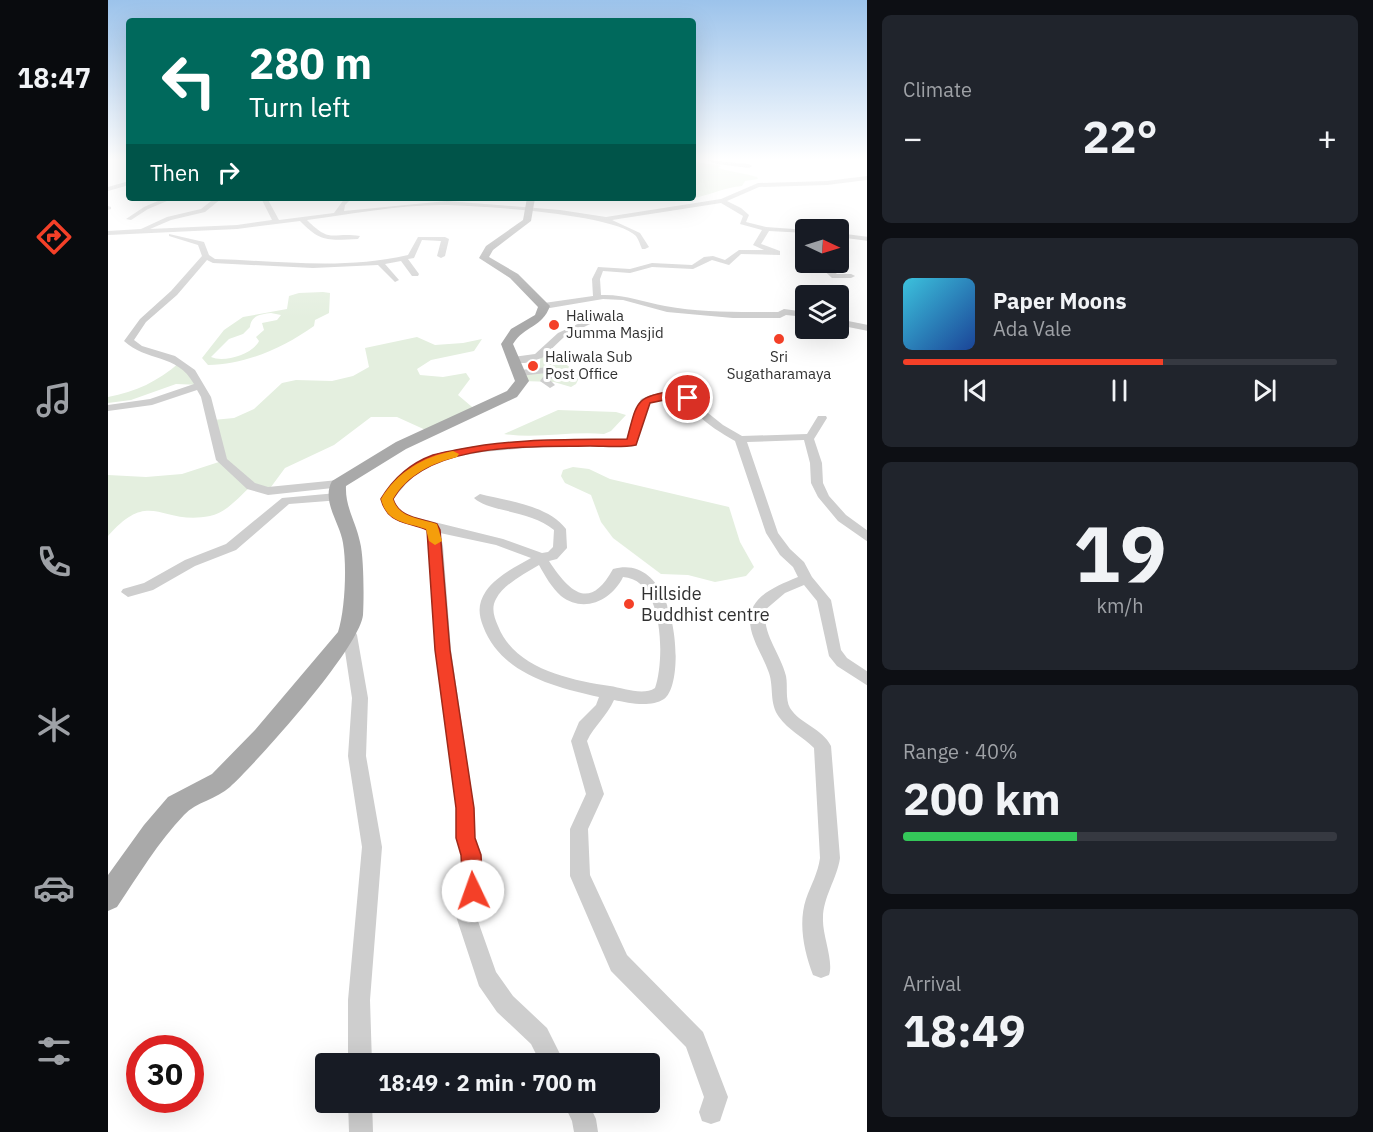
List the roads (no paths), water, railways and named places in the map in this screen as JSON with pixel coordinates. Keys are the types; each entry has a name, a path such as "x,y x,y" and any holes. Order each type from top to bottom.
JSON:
{"main road":[{"path":"108,898 153,833 177,805 220,781 263,737 331,657 347,634 353,616 352,543 338,490 364,464 394,447 512,394 522,381 507,344 515,332 540,317 544,306 514,276 484,258 489,248 527,221 529,213"}],"street":[{"path":"129,219 139,213"},
{"path":"136,232 169,218 194,213"},
{"path":"272,213 277,223"},
{"path":"108,232 168,231 277,223 345,213"},
{"path":"565,213 604,219 638,234 645,247"},
{"path":"604,219 644,213"},
{"path":"745,213 747,216 742,223 795,235"},
{"path":"303,220 318,235 330,238 358,237"},
{"path":"597,297 596,279 601,269 630,271 652,265 693,267 713,258 726,263 739,252 777,253 757,245 766,230"},
{"path":"168,231 171,235 201,244 206,256 213,261 297,266 380,263 403,258 415,252 418,238 445,239 441,256"},
{"path":"849,237 867,239"},
{"path":"206,256 174,292 138,325 129,341 138,348 172,358 192,372 201,385 213,420 222,460 251,486 268,491 338,490"},
{"path":"403,258 415,274"},
{"path":"380,263 395,280"},
{"path":"832,273 835,276 851,276"},
{"path":"544,306 597,297 623,298 667,309 736,317 780,315 784,312 795,314"},
{"path":"784,301 784,312"},
{"path":"517,366 546,352 552,342 562,335 596,319"},
{"path":"849,324 867,328"},
{"path":"517,366 549,370 552,372 545,381 550,385"},
{"path":"108,408 152,402 201,385"},
{"path":"480,498 501,506 536,512 552,521 560,529 560,548 552,556 541,558 503,583 487,602 486,617 493,634 509,655 534,672 555,680 610,692 650,697 659,695 664,689 666,648 664,616 657,594 645,578 638,574 618,572 611,587 587,601 578,600 557,585 541,558 495,541 432,527 397,516 390,510 387,499 406,475 437,458 478,449 542,444 632,442 640,411 645,401 654,397 674,394 688,398 706,417 740,439 808,437 811,436 814,427 822,418"},
{"path":"808,437 816,463 817,483 824,497 842,519 867,537"},
{"path":"740,439 771,533 785,552 799,565 806,579 824,600 834,652 842,662 867,680"},
{"path":"128,592 148,587 190,563 231,546 286,501 338,490"},
{"path":"432,527 436,546 443,650 464,797 466,838 471,855 473,891 469,899 460,901 487,978 505,1004 539,1036 548,1053"},
{"path":"806,579 780,590 758,608 757,615 761,642 778,674 782,709 799,728 816,737 822,746 830,858 828,875 815,903 813,942 821,967"},
{"path":"347,634 350,636 360,698 357,756 372,847 359,1000 360,1053"},
{"path":"610,692 602,709 585,727 579,741 595,794 579,829 580,876 619,963 695,1040 716,1097 711,1112"},
{"path":"360,1113 361,1132"},
{"path":"581,1113 586,1132"}],"place":[{"name":"Haliwala Jumma Masjid","path":"554,325"},
{"name":"Sri Sugatharamaya","path":"779,339"},
{"name":"Haliwala Sub Post Office","path":"533,366"},
{"name":"Hillside Buddhist centre","path":"629,604"}]}
